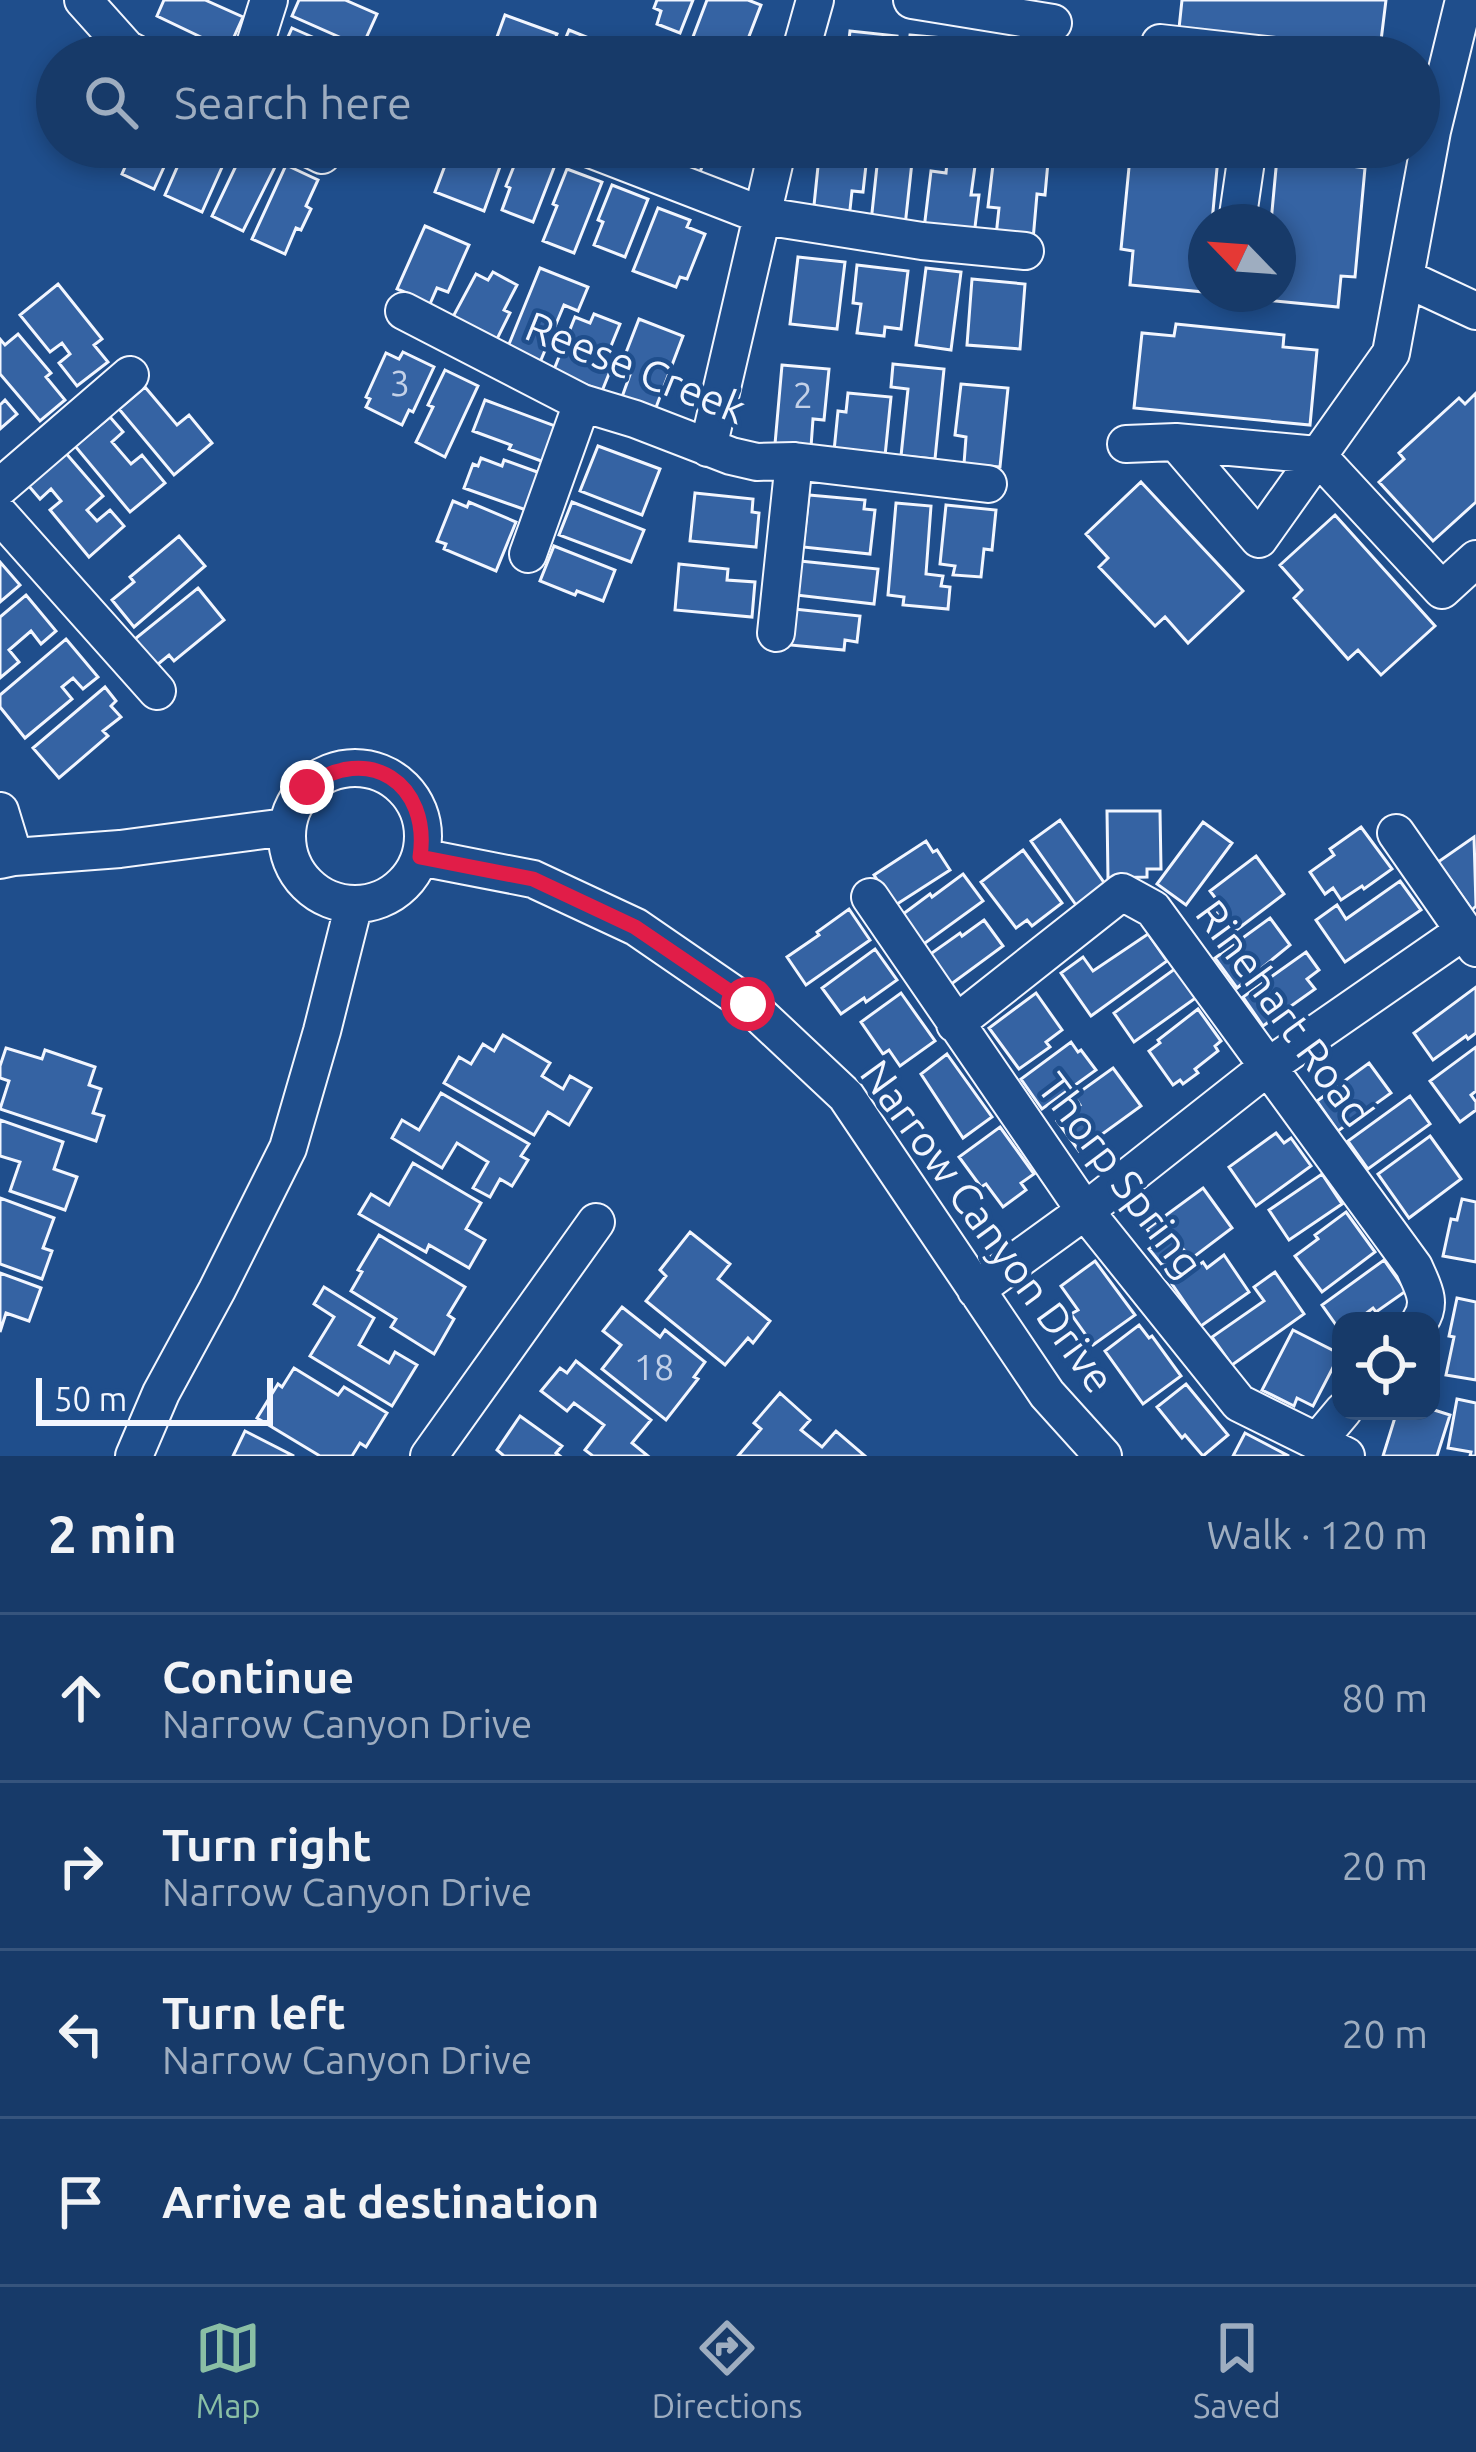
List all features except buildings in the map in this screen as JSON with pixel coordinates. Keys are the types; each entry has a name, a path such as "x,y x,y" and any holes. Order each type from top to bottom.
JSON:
{"street":[{"path":"83,0 115,36"},
{"path":"258,36 269,0"},
{"path":"805,36 814,0"},
{"path":"912,0 1053,23"},
{"path":"1440,56 1464,0"},
{"path":"639,168 764,216 922,241 1025,251"},
{"path":"708,448 774,168"},
{"path":"1240,204 1245,168"},
{"path":"1176,442 1259,539 1390,353 1425,168"},
{"path":"1405,278 1476,311"},
{"name":"Reese Creek","path":"404,311 582,403 708,448 757,462 794,460 988,484"},
{"path":"0,487 130,375"},
{"path":"527,554 582,403"},
{"path":"1126,444 1176,442 1317,455 1442,590 1476,559"},
{"path":"776,633 794,460"},
{"path":"0,515 157,691"},
{"path":"370,768 391,776 408,792 419,812 420,857 410,876 375,902 331,900 311,889 296,872 286,827 293,805 325,773 370,768"},
{"path":"0,811 7,858 286,827"},
{"path":"976,1290 1269,1066 1470,940 1396,833"},
{"name":"Narrow Canyon Drive","path":"420,857 533,879 635,927 748,1004 846,1096 1047,1394 1103,1456"},
{"name":"Rinehart Road","path":"955,1024 1122,892 1153,909 1414,1268 1427,1297 1425,1312"},
{"name":"Thorp Spring","path":"870,897 1084,1211 1239,1403 1332,1449"},
{"path":"134,1456 161,1393 288,1148 354,904"},
{"path":"429,1456 596,1222"},
{"path":"1332,1449 1340,1420"}],"route":[{"path":"307,787 325,773 347,767 370,768 391,776 419,812 420,857 533,879 635,927 748,1004"}]}
